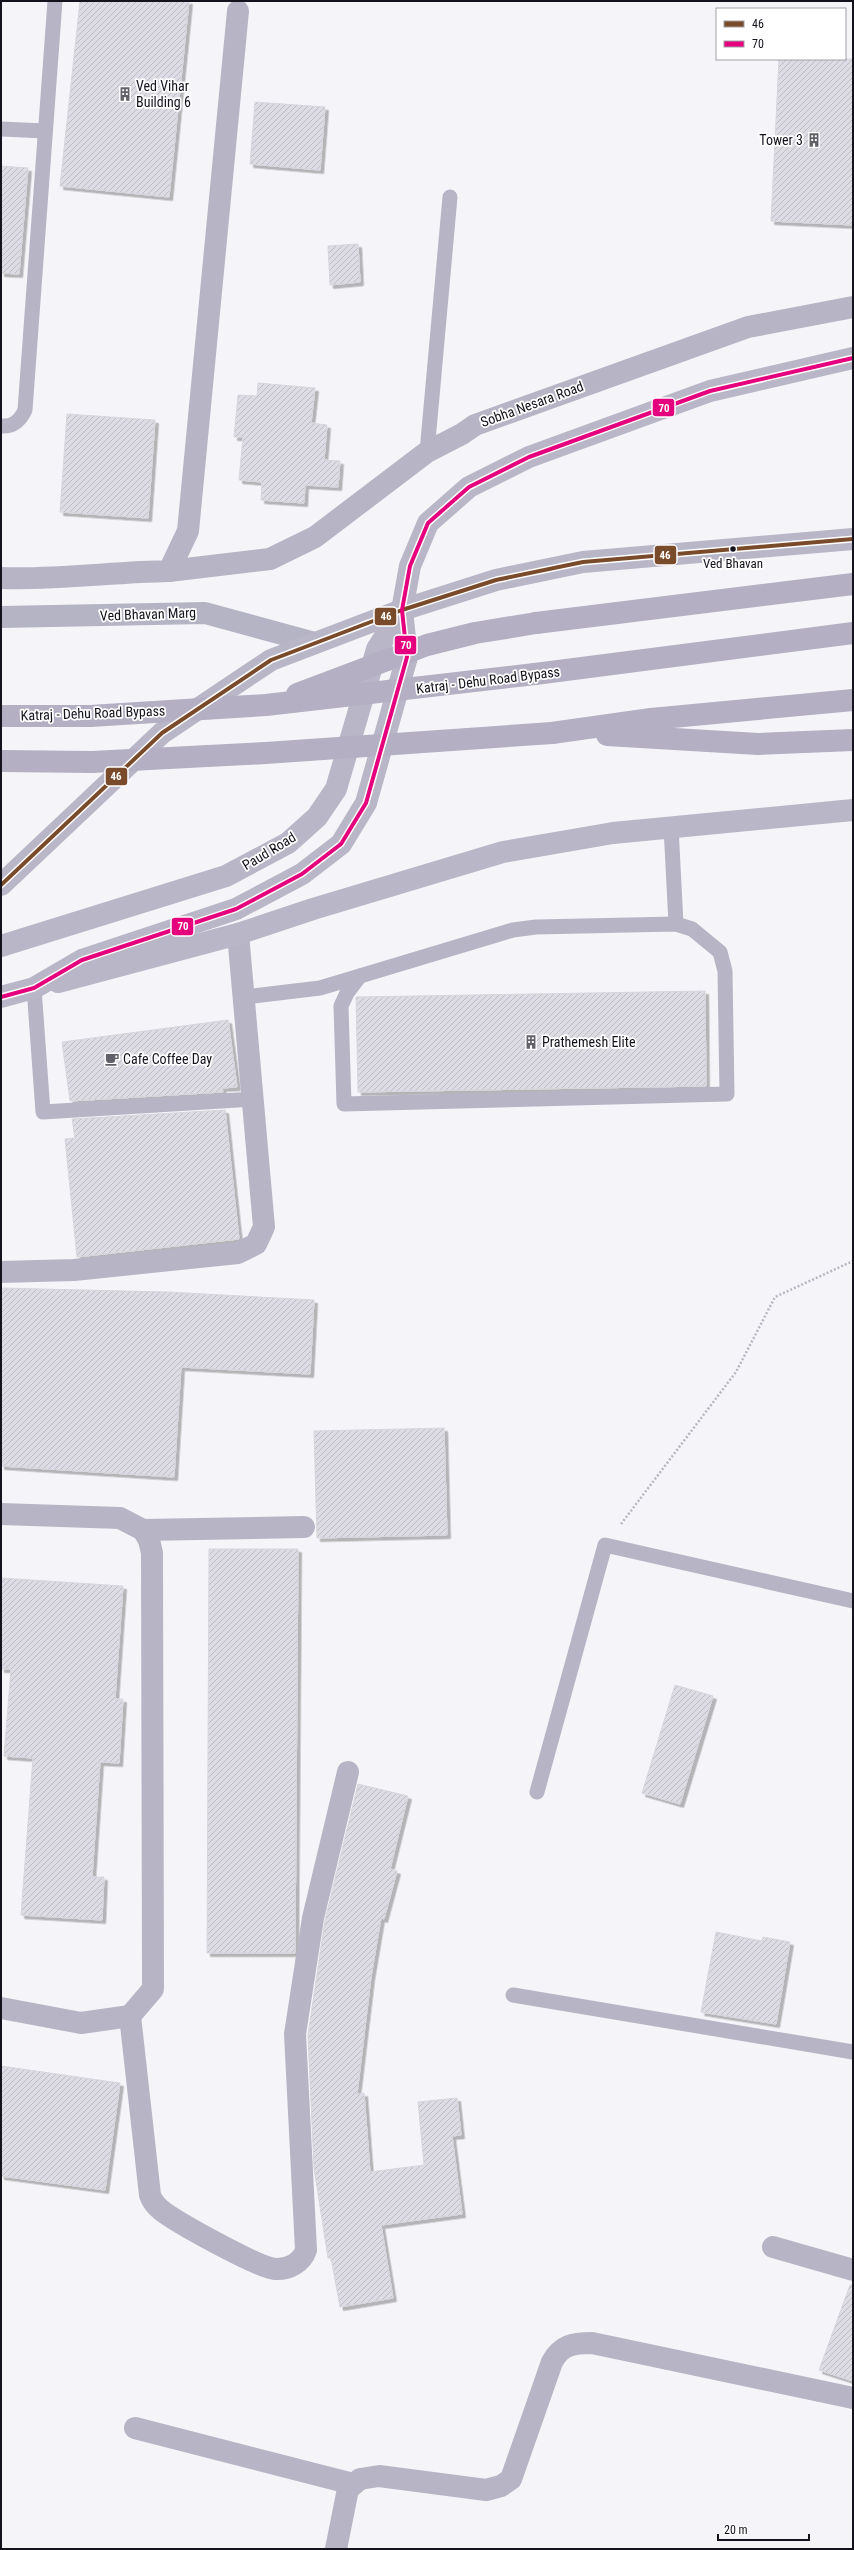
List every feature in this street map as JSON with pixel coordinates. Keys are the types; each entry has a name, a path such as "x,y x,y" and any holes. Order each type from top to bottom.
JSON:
{"highway":[{"path":"266,705 427,645 475,632 536,623 853,584"},
{"name":"Katraj - Dehu Road Bypass","path":"1,716 90,716 266,705 536,674 853,633"},
{"path":"1,761 92,762 266,753 552,733 651,719 853,700"},
{"path":"552,733 758,744 853,740"}],"main road":[{"name":"Paud Road","path":"1,997 34,988 82,960 236,909 302,874 341,844 366,804 407,657 402,610 410,566 428,523 470,487 529,457 710,391 853,358"},
{"path":"1,885 162,733 271,660 402,610 496,580 583,562 853,539"},
{"name":"Paud Road","path":"1,946 226,876 288,843 317,817 336,789 377,649 402,610"},
{"path":"34,988 238,934 502,852 612,833 853,810"}],"street":[{"path":"169,571 188,531 238,11"},
{"name":"Sobha Nesara Road","path":"1,578 32,579 169,571 270,559 315,537 427,452 462,434 475,425 748,327 853,307"},
{"name":"Ved Bhavan Marg","path":"1,617 205,613 315,643"},
{"path":"1,1272 74,1270 238,1253 256,1244 264,1227 245,997 238,934"},
{"path":"1,1514 120,1518 142,1530 149,1540 152,1552 153,1989 130,2016 81,2022 1,2008"},
{"path":"142,1530 304,1527"},
{"path":"130,2016 150,2195 153,2202 166,2214 248,2259 276,2269 292,2266 303,2258 306,2250 295,2034 313,1918 348,1772"},
{"path":"773,2246 853,2270"},
{"path":"336,2549 348,2489 353,2484 369,2476 379,2476 472,2490 501,2486 510,2479 552,2362 557,2353 568,2345 592,2343 853,2398"},
{"path":"135,2428 353,2484"}],"lane":[{"path":"1,426 9,426 14,424 25,410 55,1"},
{"path":"1,129 45,131"},
{"path":"427,452 450,197"},
{"path":"671,827 676,924"},
{"path":"245,997 320,988 513,930 536,927 676,924 692,929 720,952 725,971 727,1094 344,1104 341,1006 346,993 360,976"},
{"path":"34,988 43,1112 254,1099"},
{"path":"537,1792 605,1545 853,1601"},
{"path":"513,1995 853,2052"}],"path":[{"path":"605,1545 736,1372 775,1297 853,1261"}],"building":[{"name":"Ved Vihar Building 6","path":"80,1 189,1 169,197 60,186"},
{"name":"Tower 3","path":"853,59 853,225 771,221 779,60"},
{"path":"255,102 325,107 320,170 250,164"},
{"path":"1,166 28,168 19,274 1,273"},
{"path":"358,244 360,282 330,285 328,246"},
{"path":"258,383 315,388 311,423 327,425 324,460 340,461 338,487 305,485 304,503 261,500 262,482 239,480 243,437 234,437 238,395 257,396"},
{"path":"67,414 155,420 148,518 60,512"},
{"name":"Prathemesh Elite","path":"705,991 706,1086 358,1092 356,997"},
{"path":"228,1020 237,1087 222,1088 223,1092 70,1101 62,1042"},
{"path":"225,1110 239,1239 77,1257 65,1139 75,1138 72,1119"},
{"path":"1,1288 168,1292 314,1300 310,1374 181,1367 174,1477 1,1466"},
{"path":"444,1428 447,1535 317,1538 314,1431"},
{"path":"209,1549 298,1549 295,1953 207,1953"},
{"path":"1,1578 123,1586 115,1699 123,1699 119,1763 100,1762 92,1877 104,1877 102,1920 21,1915 33,1758 4,1756 11,1669 1,1669"},
{"path":"675,1685 713,1696 680,1804 642,1793"},
{"path":"358,1784 408,1796 390,1869 397,1871 384,1919 381,1918 371,1977 357,2094 364,2093 370,2172 424,2165 418,2102 457,2098 461,2135 452,2136 462,2214 381,2225 393,2298 340,2307 331,2258 328,2258 314,2168 308,2035 325,1920"},
{"path":"716,1932 762,1941 763,1937 790,1942 776,2024 701,2012"},
{"path":"1,2066 120,2083 105,2190 1,2176"},
{"path":"850,2285 853,2285 853,2381 819,2370"}],"transit line":[{"name":"70","path":"1,997 34,988 82,960 236,909 302,874 341,844 366,803 407,657 402,610 410,566 428,523 469,487 529,457 710,391 853,358"},
{"name":"46","path":"1,885 162,733 271,660 402,610 496,580 583,562 853,539"}],"place":[{"name":"Ved Vihar Building 6","path":"125,94"},
{"name":"Tower 3","path":"814,140"},
{"name":"Ved Bhavan","path":"733,549"},
{"name":"Prathemesh Elite","path":"531,1042"},
{"name":"Cafe Coffee Day","path":"112,1059"}]}
